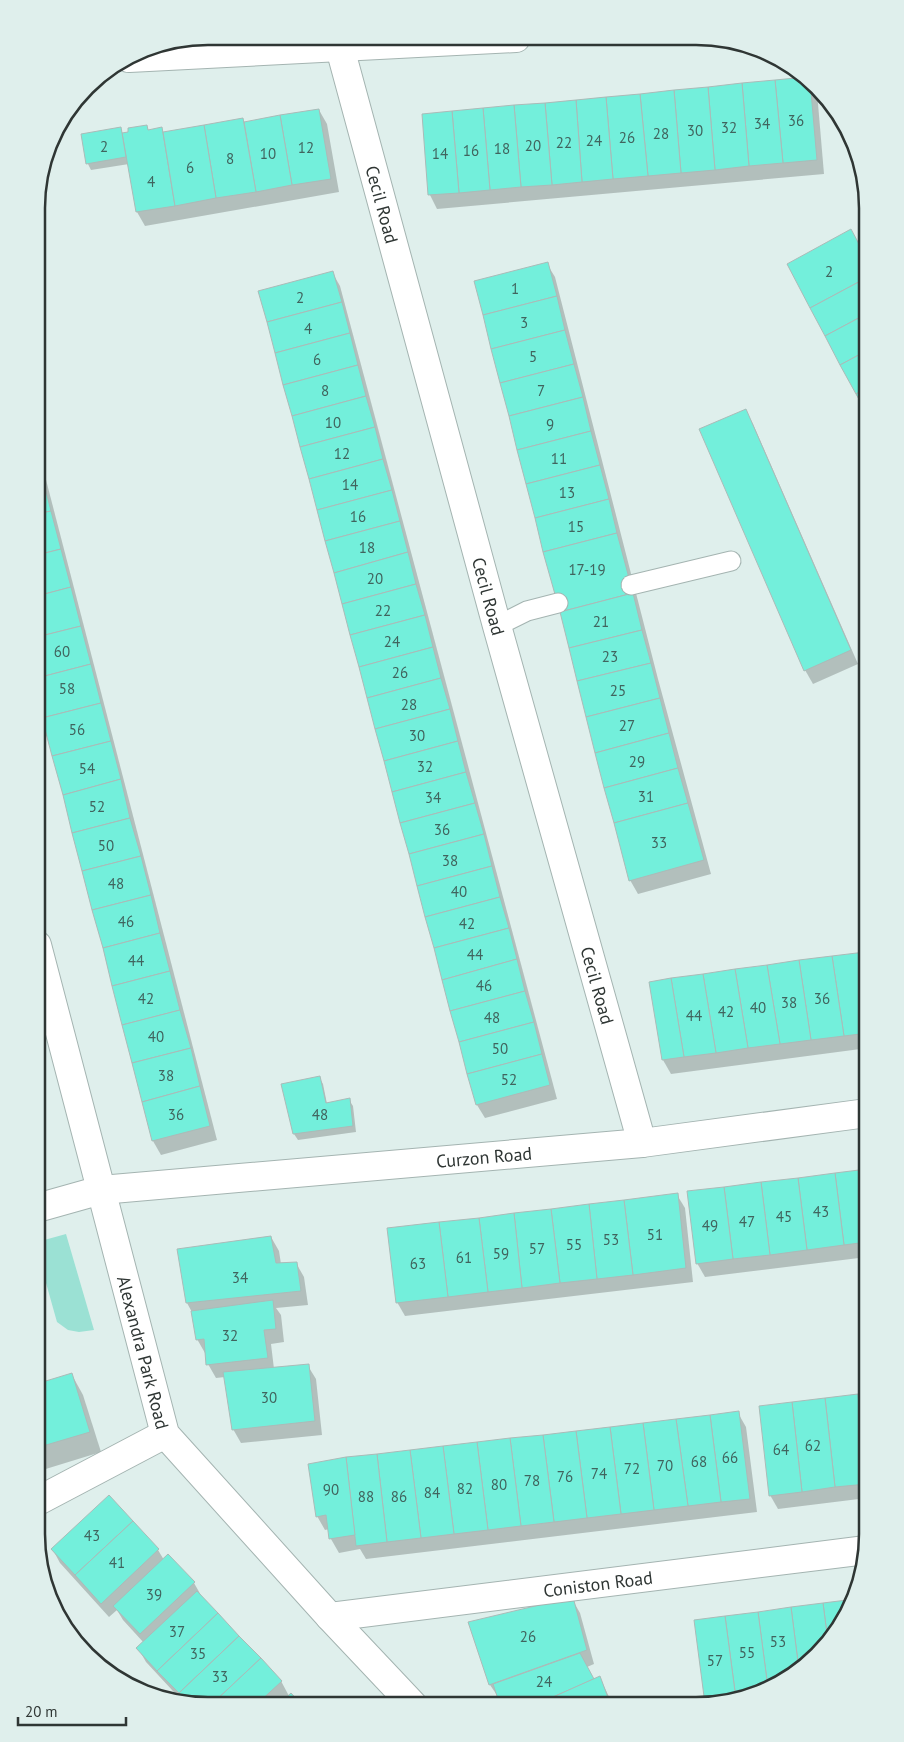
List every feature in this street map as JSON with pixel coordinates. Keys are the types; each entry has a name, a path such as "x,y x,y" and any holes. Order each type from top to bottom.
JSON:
{"street":[{"path":"145,57 393,45"},
{"name":"Cecil Road","path":"340,48 497,626 642,1144"},
{"name":"Alexandra Park Road","path":"45,976 166,1434 330,1617 405,1697"},
{"name":"Curzon Road","path":"45,1206 101,1190 642,1144 859,1114"},
{"path":"45,1497 166,1434"},
{"name":"Coniston Road","path":"330,1617 858,1551"}],"lane":[{"path":"631,585 731,561"},
{"path":"497,626 527,610 558,603"}],"green space":[{"path":"66,1234 94,1330 79,1332 68,1330 57,1322 45,1279 45,1240"}],"building":[{"path":"795,78 811,92 817,160 783,163 775,80"},
{"path":"775,80 783,163 749,166 742,83"},
{"path":"742,83 749,166 715,170 708,87"},
{"path":"708,87 715,170 681,173 674,90"},
{"path":"674,90 681,173 648,176 640,94"},
{"path":"640,94 648,176 613,179 606,97"},
{"path":"606,97 613,179 582,182 576,100"},
{"path":"576,100 582,182 552,185 545,103"},
{"path":"545,103 552,185 521,187 514,105"},
{"path":"514,105 521,187 490,190 483,108"},
{"path":"483,108 490,190 459,193 452,111"},
{"path":"319,109 331,179 292,185 280,115"},
{"path":"452,111 459,193 428,195 422,114"},
{"path":"280,115 292,185 256,192 244,122"},
{"path":"243,118 256,192 216,198 204,125"},
{"path":"147,125 148,130 162,127 175,206 136,212 122,133 128,132 128,128"},
{"path":"204,125 216,198 175,206 163,132"},
{"path":"121,127 126,157 86,164 81,134"},
{"path":"851,229 859,244 859,282 810,308 787,264"},
{"path":"548,262 557,296 483,315 474,281"},
{"path":"333,271 342,302 267,322 258,291"},
{"path":"859,282 859,318 825,336 810,308"},
{"path":"557,296 565,330 491,349 483,315"},
{"path":"342,302 350,333 275,353 267,322"},
{"path":"859,318 859,355 840,365 825,336"},
{"path":"565,330 574,364 500,383 491,349"},
{"path":"350,333 358,365 283,385 275,353"},
{"path":"859,355 859,392 856,394 840,365"},
{"path":"574,364 583,397 509,416 500,383"},
{"path":"358,365 366,396 292,416 283,385"},
{"path":"366,396 375,427 300,447 292,416"},
{"path":"583,397 591,431 517,450 509,416"},
{"path":"746,409 851,650 804,671 699,429"},
{"path":"375,427 383,459 309,479 300,447"},
{"path":"591,431 600,465 526,484 517,450"},
{"path":"383,459 392,490 317,510 309,479"},
{"path":"600,465 609,499 535,518 526,484"},
{"path":"45,488 51,511 45,512"},
{"path":"392,490 400,521 325,541 317,510"},
{"path":"609,499 617,533 543,552 535,518"},
{"path":"51,511 61,549 45,553 45,512"},
{"path":"400,521 408,552 334,573 325,541"},
{"path":"617,533 633,593 560,612 543,552"},
{"path":"61,549 71,587 45,594 45,553"},
{"path":"408,552 416,584 342,604 334,573"},
{"path":"416,584 425,615 350,635 342,604"},
{"path":"71,587 81,626 45,635 45,594"},
{"path":"633,593 642,630 569,648 560,612"},
{"path":"425,615 433,647 359,667 350,635"},
{"path":"81,626 91,664 45,676 45,635"},
{"path":"642,630 651,663 577,681 569,648"},
{"path":"433,647 441,678 367,698 359,667"},
{"path":"651,663 660,698 586,717 577,681"},
{"path":"91,664 101,703 45,717 45,676"},
{"path":"441,678 450,709 375,729 367,698"},
{"path":"660,698 669,733 595,753 586,717"},
{"path":"101,703 111,741 52,756 45,729 45,717"},
{"path":"450,709 458,741 384,761 375,729"},
{"path":"669,733 678,768 604,788 595,753"},
{"path":"111,741 121,779 63,795 52,756"},
{"path":"458,741 466,772 392,792 384,761"},
{"path":"678,768 688,803 614,823 604,788"},
{"path":"466,772 475,803 400,823 392,792"},
{"path":"121,779 130,818 72,833 63,795"},
{"path":"475,803 484,834 409,854 400,823"},
{"path":"688,803 704,860 629,881 614,823"},
{"path":"130,818 141,856 82,871 72,833"},
{"path":"484,834 492,866 417,886 409,854"},
{"path":"141,856 151,895 92,910 82,871"},
{"path":"492,866 500,897 425,917 417,886"},
{"path":"151,895 160,933 103,948 92,910"},
{"path":"500,897 509,928 434,948 425,917"},
{"path":"509,928 517,959 442,980 434,948"},
{"path":"160,933 170,971 112,986 103,948"},
{"path":"859,953 859,1034 844,1036 832,956"},
{"path":"832,956 844,1036 811,1040 799,960"},
{"path":"517,959 525,991 450,1011 442,980"},
{"path":"799,960 811,1040 780,1044 767,965"},
{"path":"767,965 780,1044 748,1048 735,969"},
{"path":"735,969 748,1048 716,1053 703,974"},
{"path":"170,971 180,1010 122,1025 112,986"},
{"path":"703,974 716,1053 684,1057 671,978"},
{"path":"671,978 684,1057 662,1060 649,982"},
{"path":"525,991 534,1022 459,1042 450,1011"},
{"path":"180,1010 191,1048 132,1063 122,1025"},
{"path":"534,1022 542,1054 467,1074 459,1042"},
{"path":"191,1048 200,1086 142,1102 132,1063"},
{"path":"542,1054 550,1085 476,1105 467,1074"},
{"path":"320,1076 326,1103 350,1098 353,1126 293,1134 281,1084"},
{"path":"200,1086 210,1126 152,1141 142,1102"},
{"path":"859,1170 859,1243 844,1245 835,1173"},
{"path":"835,1173 844,1245 807,1250 798,1178"},
{"path":"798,1178 807,1250 770,1255 761,1182"},
{"path":"761,1182 770,1255 733,1259 724,1187"},
{"path":"724,1187 733,1259 696,1264 687,1191"},
{"path":"678,1193 686,1268 633,1275 624,1200"},
{"path":"624,1200 633,1275 597,1279 589,1204"},
{"path":"589,1204 597,1279 560,1283 551,1209"},
{"path":"551,1209 560,1283 522,1288 514,1213"},
{"path":"514,1213 522,1288 488,1292 479,1218"},
{"path":"479,1218 488,1292 448,1297 439,1222"},
{"path":"439,1222 448,1297 396,1303 387,1228"},
{"path":"271,1236 276,1263 297,1262 301,1291 186,1303 177,1249"},
{"path":"273,1300 276,1329 264,1330 268,1358 206,1365 204,1339 196,1340 191,1311"},
{"path":"309,1364 315,1421 232,1430 223,1372"},
{"path":"72,1373 90,1432 45,1445 45,1381"},
{"path":"858,1394 859,1485 835,1487 825,1398"},
{"path":"825,1398 835,1487 802,1492 792,1402"},
{"path":"792,1402 802,1492 769,1496 759,1406"},
{"path":"739,1411 750,1499 721,1502 710,1415"},
{"path":"710,1415 721,1502 688,1506 676,1419"},
{"path":"676,1419 688,1506 654,1510 643,1423"},
{"path":"643,1423 654,1510 621,1514 610,1427"},
{"path":"610,1427 621,1514 587,1518 576,1431"},
{"path":"576,1431 587,1518 554,1522 543,1435"},
{"path":"543,1435 554,1522 521,1526 510,1438"},
{"path":"510,1438 521,1526 488,1530 477,1442"},
{"path":"477,1442 488,1530 454,1534 443,1446"},
{"path":"443,1446 454,1534 421,1538 410,1450"},
{"path":"410,1450 421,1538 387,1542 377,1454"},
{"path":"377,1454 387,1542 356,1546 346,1457"},
{"path":"346,1457 355,1535 329,1539 326,1515 316,1517 308,1464"},
{"path":"109,1495 133,1521 75,1575 51,1549"},
{"path":"133,1521 159,1549 101,1604 75,1575"},
{"path":"168,1554 195,1582 140,1634 113,1606"},
{"path":"197,1591 218,1613 157,1671 136,1648"},
{"path":"573,1597 587,1650 489,1685 468,1622"},
{"path":"845,1600 827,1631 823,1603"},
{"path":"823,1603 827,1631 798,1662 791,1607"},
{"path":"791,1607 798,1662 767,1680 758,1612"},
{"path":"758,1612 767,1680 735,1692 725,1616"},
{"path":"218,1613 239,1636 179,1693 157,1671"},
{"path":"725,1616 735,1692 704,1697 694,1620"},
{"path":"239,1636 261,1658 219,1697 187,1696 179,1693"},
{"path":"580,1653 594,1679 553,1697 497,1697 493,1684"},
{"path":"261,1658 282,1681 265,1697 219,1697"},
{"path":"600,1676 608,1697 553,1697"},
{"path":"291,1693 295,1697 287,1697"}]}
